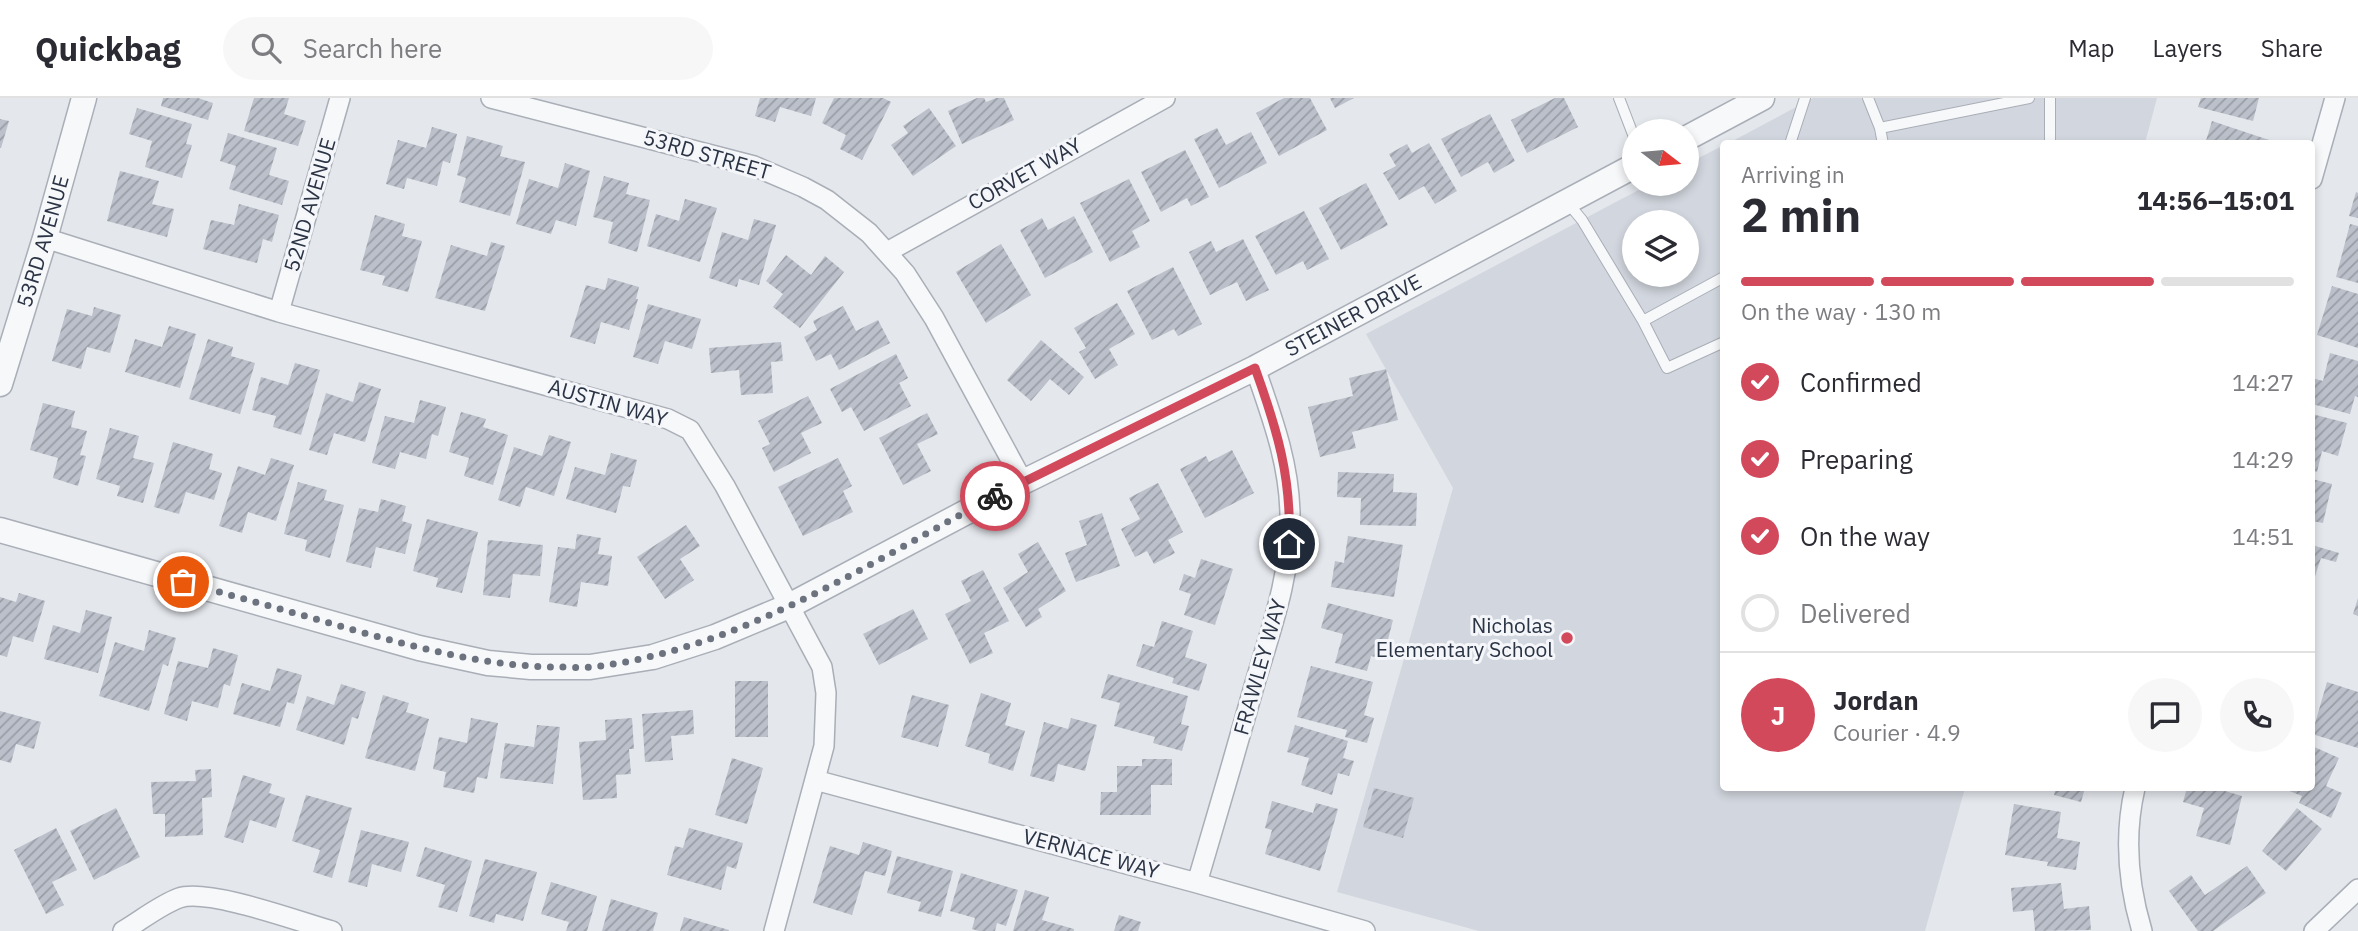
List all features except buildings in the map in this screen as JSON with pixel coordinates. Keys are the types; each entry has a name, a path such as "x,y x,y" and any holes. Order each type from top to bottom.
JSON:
{"street":[{"name":"53RD AVENUE","path":"0,384 84,98"},
{"name":"52ND AVENUE","path":"279,312 340,98"},
{"name":"53RD STREET","path":"491,98 754,166 827,200 869,233 905,273 933,318 1023,482"},
{"name":"CORVET WAY","path":"887,252 1165,98"},
{"path":"1699,132 1762,98"},
{"path":"2315,168 2335,98"},
{"name":"STEINER DRIVE","path":"0,530 419,648 488,663 531,667 590,667 653,657 715,637 789,607 1023,482 1255,368 1622,173"},
{"name":"AUSTIN WAY","path":"45,238 279,312 668,419 690,430 724,486 822,667 827,720 824,746 774,931"},
{"name":"FRAWLEY WAY","path":"1197,883 1281,597 1288,557 1290,517 1285,463 1279,437 1255,368"},
{"name":"VERNACE WAY","path":"815,780 1366,931"},
{"path":"2135,791 2128,854 2131,883 2142,931"},
{"path":"2314,931 2358,888"},
{"path":"123,931 178,898 191,896 242,906 332,931"}],"lane":[{"path":"1619,98 1627,119"},
{"path":"1791,140 1805,98"},
{"path":"1868,98 1883,140"},
{"path":"1880,128 2029,98"},
{"path":"2050,98 2050,140"},
{"path":"1567,203 1581,220 1643,321 1667,368 1720,344"},
{"path":"1643,321 1720,279"}],"shaded area":[{"path":"1813,98 2157,98 2146,140 1734,140"},
{"name":"Nicholas Elementary School","path":"1720,147 1720,791 1964,791 1925,931 1479,931 1337,892 1453,488 1366,334 1627,196 1699,196 1699,158"}],"way so far":[{"path":"183,582 419,648 488,663 531,667 590,667 653,657 684,648 789,607 995,496"}],"place":[{"name":"Nicholas Elementary School","path":"1567,638"}],"route":[{"path":"995,496 1255,368 1279,437 1285,463 1289,490 1289,544"}]}
